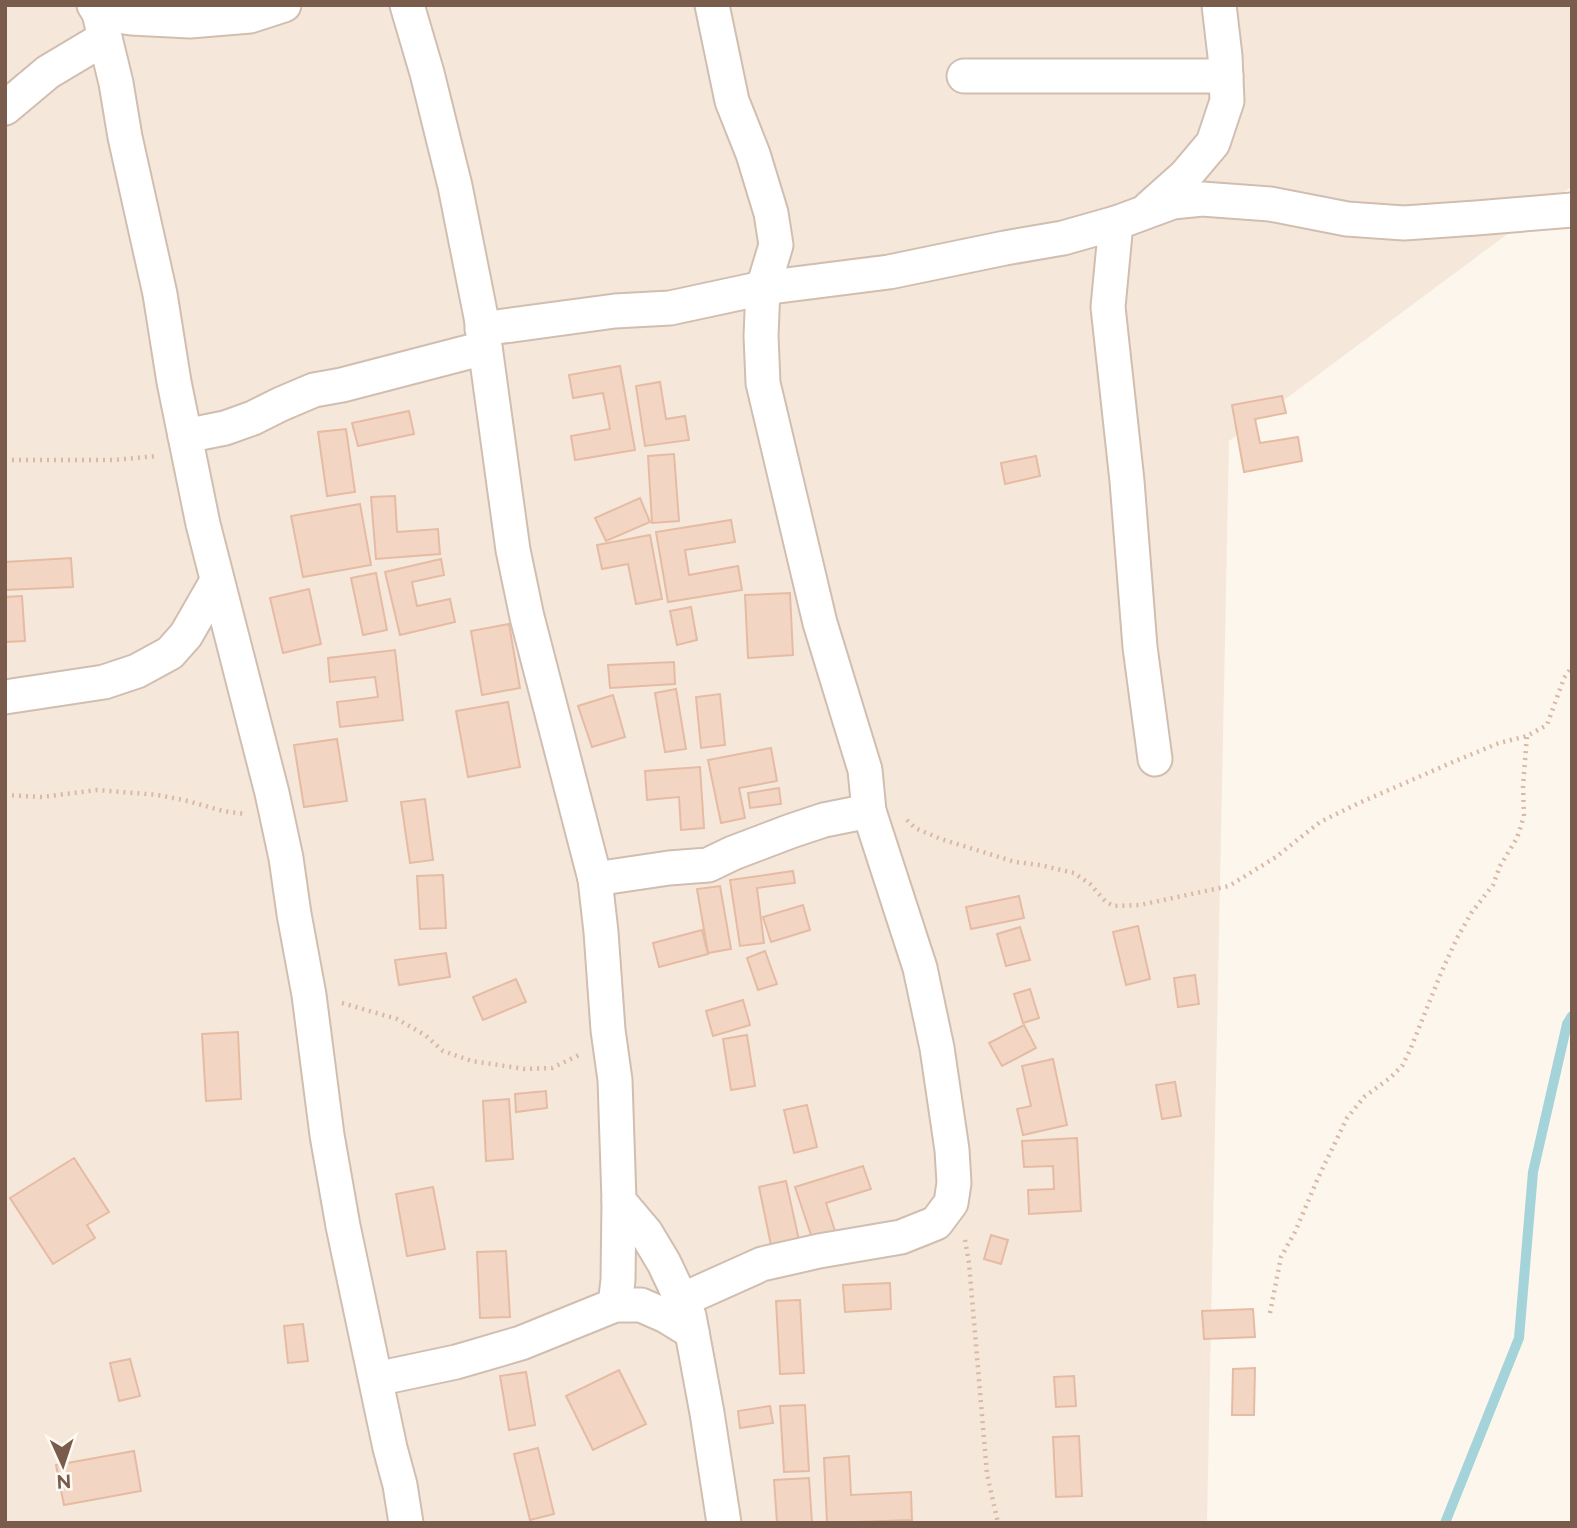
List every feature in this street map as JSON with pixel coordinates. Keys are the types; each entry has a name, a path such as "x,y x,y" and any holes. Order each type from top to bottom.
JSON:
{"street":[{"path":"5,108 48,72 100,19 190,21 250,16 284,5"},
{"path":"407,5 455,186 483,338 513,550 527,617 595,880 615,1080 619,1201 615,1305"},
{"path":"682,1300 762,1264 901,1237 936,1223 951,1203 954,1183 952,1150 934,1035 920,968 869,811 865,770 820,623 763,383 763,289 776,245 771,213 753,154 732,101 712,5"},
{"path":"1155,759 1140,647 1128,481 1108,307 1130,218 1186,175 1213,143 1227,101 1219,5"},
{"path":"100,19 160,294 174,382 217,581 286,858 309,995 327,1135 353,1274 400,1485 403,1521"},
{"path":"964,76 1226,76"},
{"path":"187,444 314,390 342,385 483,338 615,311 670,308 763,289 889,272 1063,238 1173,202 1202,199 1269,204 1347,219 1404,223 1572,210"},
{"path":"5,697 104,682 138,671 170,653 186,635 217,581"},
{"path":"595,880 709,864 744,848 824,820 869,811"},
{"path":"619,1201 646,1233 690,1315 724,1523"},
{"path":"376,1379 456,1362 521,1343 615,1305 641,1305 692,1332"}],"path":[{"path":"5,460 114,460 187,444"},
{"path":"905,819 915,828 951,843 1015,862 1074,873 1114,906 1140,905 1229,886 1276,856 1320,822 1499,743 1527,736 1547,725 1564,678 1572,667"},
{"path":"1270,1313 1282,1257 1347,1118 1364,1097 1402,1066 1457,939 1472,912 1493,885 1500,866 1517,838 1524,816 1523,786 1527,736"},
{"path":"5,795 42,797 97,790 158,795 223,811 277,817"},
{"path":"309,995 397,1019 425,1035 443,1051 472,1061 525,1069 552,1068 609,1038"},
{"path":"951,1203 963,1232 969,1263 987,1474 998,1523"}],"shaded area":[{"path":"5,5 1572,5 1572,186 1229,441 1207,1523 5,1523"}],"building":[{"path":"620,366 635,450 575,460 571,436 610,429 603,393 573,398 569,375"},
{"path":"660,382 666,419 685,416 689,440 645,446 636,386"},
{"path":"1282,396 1286,413 1255,419 1260,443 1298,437 1302,461 1244,472 1232,405"},
{"path":"409,411 414,434 358,446 352,423"},
{"path":"346,429 355,492 327,496 318,432"},
{"path":"674,454 679,521 652,523 648,456"},
{"path":"1036,456 1040,476 1005,484 1001,463"},
{"path":"395,496 397,532 438,529 440,554 376,559 371,497"},
{"path":"640,498 650,522 606,541 595,518"},
{"path":"360,504 371,565 303,577 291,516"},
{"path":"731,520 735,542 685,550 689,575 738,566 742,590 668,602 656,532"},
{"path":"650,535 662,599 636,604 628,564 602,569 597,545"},
{"path":"71,558 73,587 5,590 5,562"},
{"path":"441,559 444,575 412,582 417,606 450,599 455,622 400,635 385,572"},
{"path":"376,573 387,630 363,635 351,578"},
{"path":"309,589 321,644 283,653 270,598"},
{"path":"790,593 793,655 748,658 745,595"},
{"path":"22,596 25,641 5,642 5,597"},
{"path":"691,607 697,640 677,645 670,611"},
{"path":"509,624 520,688 482,695 471,631"},
{"path":"395,650 403,720 340,727 337,702 378,697 375,677 330,682 328,658"},
{"path":"674,662 675,684 610,688 608,665"},
{"path":"676,689 686,749 665,752 655,693"},
{"path":"720,694 725,745 701,748 696,697"},
{"path":"613,695 625,737 592,747 578,706"},
{"path":"508,702 520,767 468,777 456,711"},
{"path":"337,739 347,801 304,807 294,745"},
{"path":"771,748 777,781 739,788 745,818 721,823 708,760"},
{"path":"700,767 704,828 681,830 679,797 647,800 645,771"},
{"path":"779,788 781,804 750,808 748,793"},
{"path":"425,799 433,860 410,863 401,802"},
{"path":"793,871 795,883 757,888 764,943 740,946 730,880"},
{"path":"443,875 446,928 420,929 417,876"},
{"path":"720,886 731,949 708,953 697,889"},
{"path":"1019,896 1024,918 971,929 966,907"},
{"path":"803,905 810,930 771,942 763,917"},
{"path":"1138,926 1150,979 1126,985 1113,932"},
{"path":"1020,927 1030,960 1006,966 997,934"},
{"path":"702,930 708,954 659,967 653,943"},
{"path":"765,951 777,984 758,990 747,958"},
{"path":"446,953 450,977 399,985 395,960"},
{"path":"1195,975 1199,1004 1178,1007 1174,978"},
{"path":"516,979 526,1002 483,1020 473,997"},
{"path":"1030,989 1039,1018 1023,1023 1014,994"},
{"path":"743,1000 750,1025 713,1036 706,1011"},
{"path":"1024,1025 1036,1048 1002,1066 989,1043"},
{"path":"238,1032 241,1099 206,1101 202,1034"},
{"path":"747,1035 755,1086 731,1090 723,1039"},
{"path":"1053,1059 1067,1125 1023,1135 1017,1109 1031,1106 1022,1066"},
{"path":"1175,1082 1181,1116 1162,1119 1156,1085"},
{"path":"546,1091 547,1108 516,1112 515,1094"},
{"path":"509,1099 513,1159 486,1161 483,1101"},
{"path":"807,1105 817,1147 794,1153 784,1110"},
{"path":"1077,1138 1081,1211 1029,1214 1028,1190 1054,1189 1053,1166 1024,1167 1022,1141"},
{"path":"74,1158 109,1212 87,1225 95,1238 53,1264 10,1198"},
{"path":"863,1166 871,1189 826,1203 836,1234 813,1241 795,1187"},
{"path":"786,1181 800,1245 772,1250 759,1187"},
{"path":"433,1187 445,1249 407,1256 396,1194"},
{"path":"991,1235 1008,1240 1001,1264 984,1259"},
{"path":"506,1251 510,1317 480,1318 477,1252"},
{"path":"890,1283 891,1309 845,1312 843,1285"},
{"path":"800,1300 804,1373 780,1374 776,1301"},
{"path":"1253,1309 1255,1337 1204,1339 1202,1311"},
{"path":"303,1324 308,1361 288,1363 284,1326"},
{"path":"130,1359 140,1396 119,1401 110,1363"},
{"path":"1255,1368 1254,1415 1232,1415 1233,1369"},
{"path":"619,1370 646,1424 593,1450 566,1396"},
{"path":"526,1372 535,1425 509,1430 500,1376"},
{"path":"1074,1376 1076,1406 1056,1407 1054,1377"},
{"path":"805,1405 809,1471 784,1472 780,1406"},
{"path":"770,1406 773,1423 740,1428 738,1411"},
{"path":"1079,1436 1082,1496 1056,1497 1053,1437"},
{"path":"538,1448 554,1514 530,1520 514,1454"},
{"path":"134,1451 141,1491 64,1505 56,1465"},
{"path":"849,1456 851,1495 911,1492 912,1520 827,1523 824,1458"},
{"path":"809,1478 812,1523 777,1523 774,1480"}],"waterway":[{"path":"1445,1523 1519,1338 1533,1172 1567,1024 1572,1016"}]}
